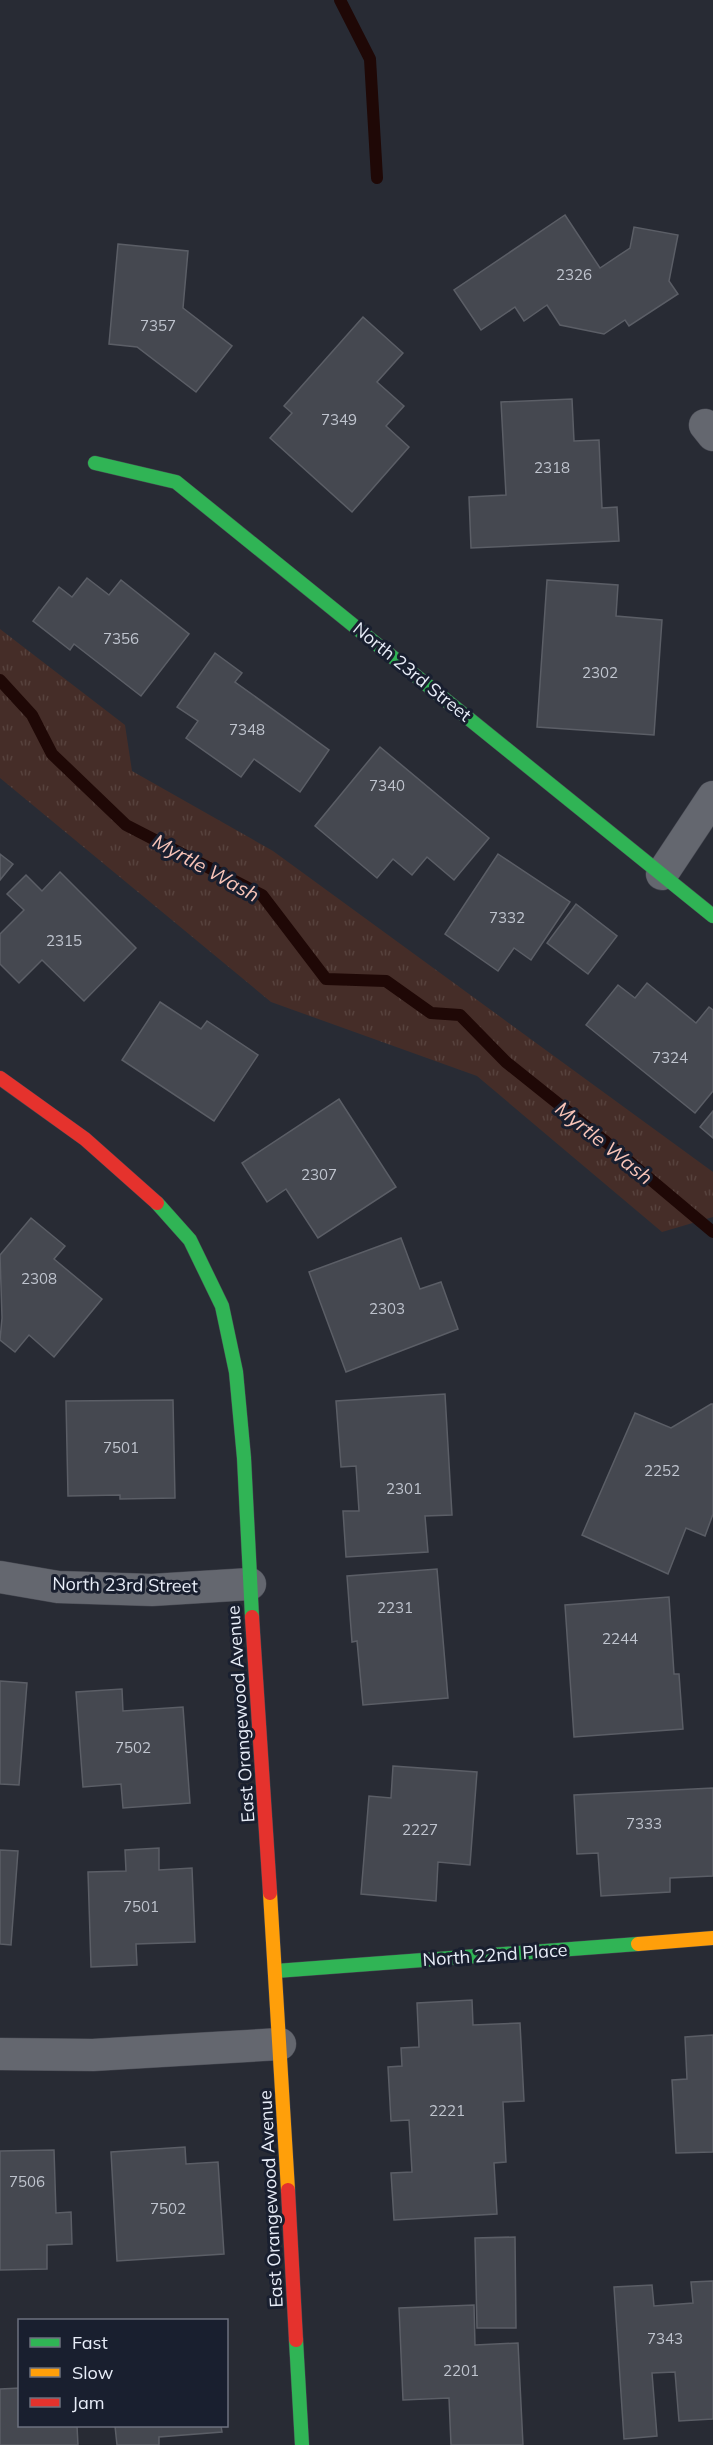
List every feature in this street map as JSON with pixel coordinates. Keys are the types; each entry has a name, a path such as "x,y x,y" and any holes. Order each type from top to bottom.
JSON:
{"street":[{"name":"North 23rd Street","path":"95,463 176,482 713,916"},
{"path":"662,874 713,797"},
{"name":"East Orangewood Avenue","path":"0,1078 85,1139 149,1194 190,1240 222,1306 236,1372 244,1458 250,1584 276,1971 302,2445"},
{"name":"North 23rd Street","path":"0,1577 58,1587 141,1589 250,1584"},
{"name":"North 22nd Place","path":"276,1971 713,1938"},
{"path":"0,2054 93,2055 280,2044"}],"green space":[{"path":"0,629 125,725 132,771 273,851 713,1172 713,1217 662,1232 477,1076 271,1002 0,778"}],"building":[{"path":"565,215 600,268 630,248 634,227 678,235 669,281 678,294 629,326 625,320 604,334 560,325 547,305 524,321 515,307 481,330 454,290"},
{"path":"118,244 188,251 183,308 232,346 196,392 137,347 109,344"},
{"path":"363,317 403,353 377,382 404,406 386,426 409,447 352,512 270,438 292,413 284,406"},
{"path":"572,399 574,441 599,440 602,508 617,507 619,541 471,548 469,497 506,495 501,402"},
{"path":"87,578 109,595 121,580 189,634 141,696 74,644 70,650 33,621 59,587 72,597"},
{"path":"547,580 618,585 616,616 662,620 654,735 537,727"},
{"path":"215,653 242,673 235,682 329,750 300,792 254,759 241,777 186,738 198,721 177,707"},
{"path":"380,747 489,838 454,880 427,857 412,875 393,859 377,878 315,826"},
{"path":"0,854 13,864 0,880"},
{"path":"498,854 570,902 531,960 514,948 498,971 445,934"},
{"path":"60,872 136,948 84,1001 42,960 19,983 0,964 0,934 24,910 7,894 26,875 42,891"},
{"path":"576,904 617,936 588,974 547,943"},
{"path":"647,983 696,1023 709,1007 713,1010 713,1091 695,1113 586,1025 618,985 635,998"},
{"path":"160,1002 201,1029 207,1021 258,1055 214,1121 122,1060"},
{"path":"339,1099 396,1187 318,1238 286,1189 267,1202 242,1163"},
{"path":"713,1111 713,1138 700,1127"},
{"path":"31,1218 65,1246 54,1259 102,1299 54,1357 29,1335 15,1352 0,1340 2,1318 0,1255"},
{"path":"401,1238 420,1289 441,1282 458,1329 346,1372 309,1272"},
{"path":"445,1394 452,1515 425,1516 428,1552 346,1557 343,1511 359,1511 356,1466 341,1467 336,1401"},
{"path":"173,1400 175,1498 120,1499 120,1495 68,1496 66,1401"},
{"path":"713,1404 713,1514 705,1536 686,1528 668,1574 582,1535 635,1413 671,1428"},
{"path":"437,1569 448,1698 363,1705 357,1641 352,1642 347,1576"},
{"path":"669,1597 674,1674 679,1674 683,1729 574,1737 565,1605"},
{"path":"0,1681 27,1683 19,1785 0,1784"},
{"path":"122,1689 123,1711 183,1707 190,1803 123,1808 121,1784 83,1787 76,1692"},
{"path":"393,1766 477,1772 470,1865 438,1862 436,1901 361,1894 369,1796 391,1798"},
{"path":"713,1788 713,1876 670,1878 670,1892 601,1896 598,1853 577,1854 574,1795"},
{"path":"159,1848 159,1870 192,1868 195,1942 136,1944 137,1965 91,1967 88,1872 126,1871 125,1850"},
{"path":"0,1850 18,1851 11,1945 0,1944"},
{"path":"472,2000 473,2025 520,2023 524,2101 503,2102 506,2162 494,2163 497,2214 394,2220 391,2173 412,2172 409,2120 391,2121 388,2067 402,2066 401,2048 419,2047 417,2003"},
{"path":"713,2035 713,2152 676,2153 672,2080 687,2079 685,2037"},
{"path":"185,2147 186,2164 218,2162 224,2254 117,2261 111,2152"},
{"path":"54,2150 56,2213 71,2212 72,2244 47,2245 47,2269 0,2270 0,2151"},
{"path":"515,2237 516,2328 477,2328 475,2238"},
{"path":"713,2281 713,2419 679,2421 675,2372 652,2373 657,2436 624,2439 614,2287 652,2285 654,2306 693,2303 691,2282"},
{"path":"474,2305 475,2345 518,2343 523,2445 451,2445 449,2398 403,2400 399,2308"},
{"path":"18,2388 18,2427 77,2427 78,2445 0,2445 0,2389"},
{"path":"115,2427 221,2427 222,2432 159,2437 159,2445 117,2445"}],"waterway":[{"path":"340,0 370,59 377,178"},
{"name":"Myrtle Wash","path":"0,680 32,715 52,754 126,825 262,895 326,979 386,981 431,1013 460,1015 506,1062 713,1232"}],"traffic: fast":[{"path":"95,463 176,482 713,916"},
{"path":"157,1203 190,1240 222,1306 236,1372 244,1458 252,1617"},
{"path":"276,1971 638,1944"},
{"path":"296,2340 302,2445"}],"traffic: slow":[{"path":"270,1893 288,2190"},
{"path":"638,1944 713,1938"}],"traffic: jam":[{"path":"0,1078 85,1139 157,1203"},
{"path":"252,1617 270,1893"},
{"path":"288,2190 296,2340"}]}
